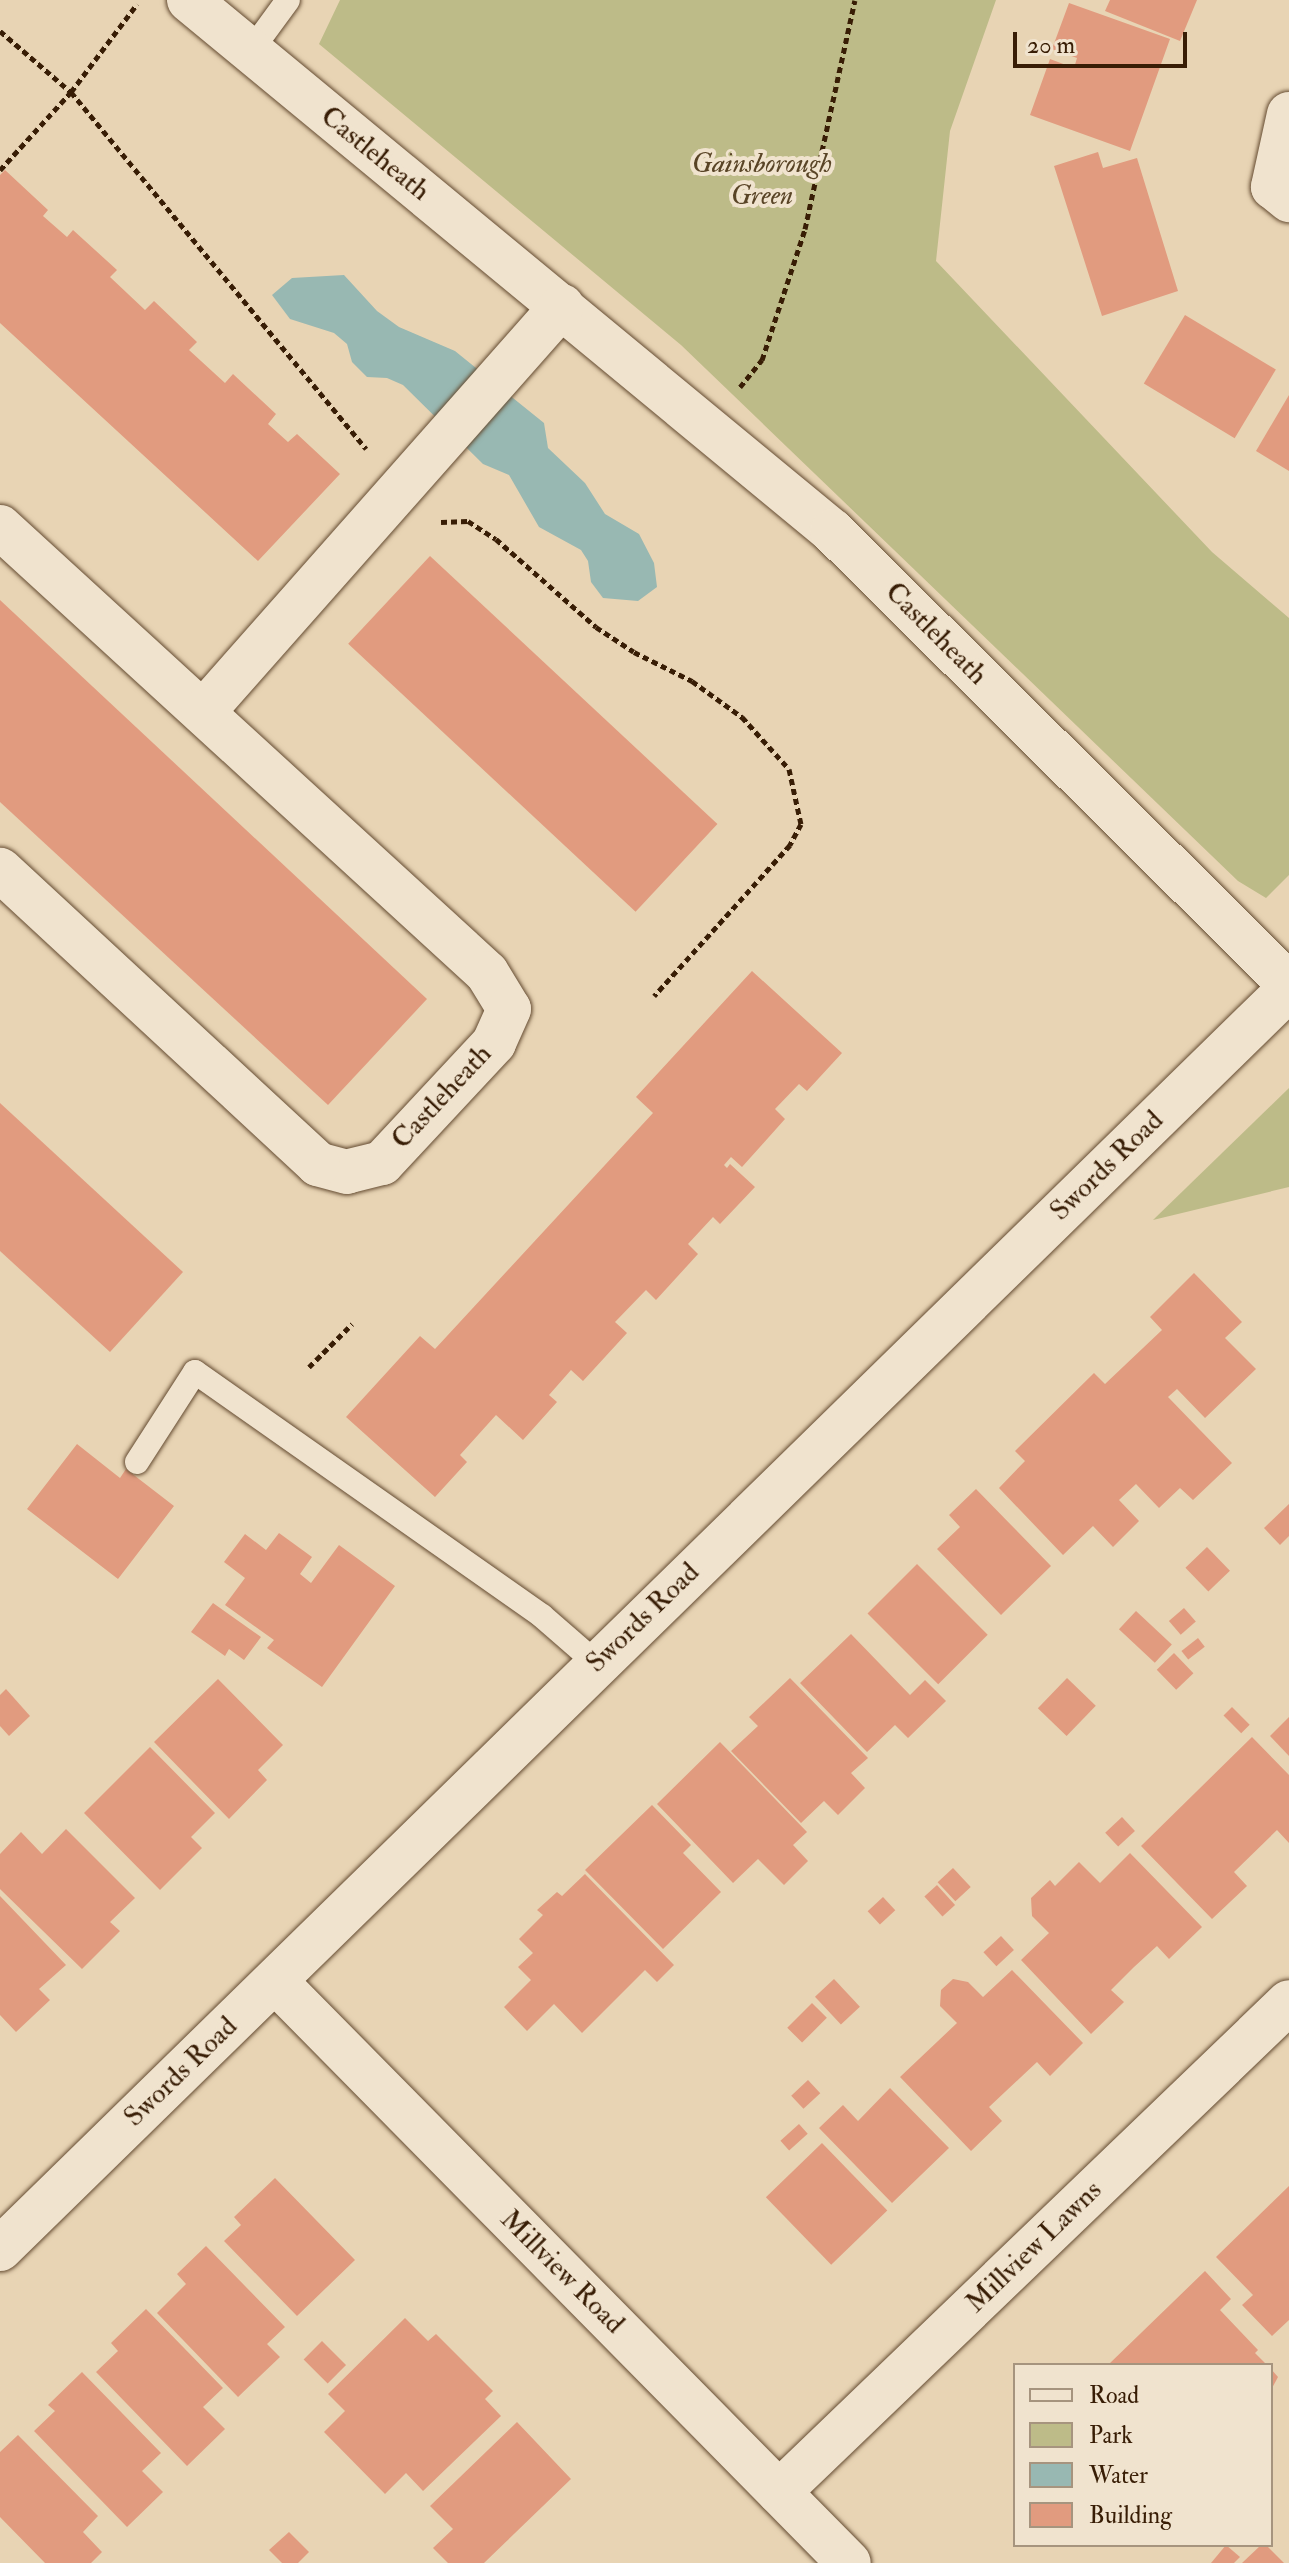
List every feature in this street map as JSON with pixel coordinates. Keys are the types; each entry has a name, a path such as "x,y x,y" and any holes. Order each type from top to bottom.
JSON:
{"street":[{"name":"Castleheath","path":"189,0 832,531 1289,986"},
{"path":"1289,114 1273,187 1289,200"},
{"path":"203,712 562,306"},
{"name":"Castleheath","path":"0,527 487,973 509,1009 494,1043 382,1163 347,1172 318,1164 0,870"},
{"name":"Swords Road","path":"0,2249 1289,986"},
{"name":"Millview Road","path":"275,1981 849,2563"},
{"name":"Millview Lawns","path":"779,2492 1289,2002"}],"lane":[{"path":"250,52 288,0"},
{"path":"137,1462 195,1372 542,1616 596,1663"}],"path":[{"path":"0,170 71,92 140,0"},
{"path":"707,426 762,360 805,229 855,0"},
{"path":"0,31 71,92 362,444 438,522 468,521 487,533 596,627 634,652 692,681 742,717 789,769 801,824 790,845 654,996"},
{"path":"309,1367 352,1324"}],"green space":[{"name":"Gainsborough Green","path":"340,0 996,0 950,131 936,261 1212,552 1289,618 1289,875 1266,898 1238,881 681,345 319,44"},
{"path":"1289,1088 1289,1187 1153,1220"}],"water":[{"path":"344,275 377,311 399,327 455,351 544,423 548,448 585,483 605,514 639,534 654,563 657,587 638,601 603,598 591,582 588,561 581,550 539,527 509,475 483,464 403,385 387,378 367,377 352,362 347,344 334,333 290,319 272,295 292,278"}],"building":[{"path":"1110,0 1197,0 1180,41 1105,11"},
{"path":"1069,3 1170,39 1130,151 1030,115 1050,59 1074,68 1077,58 1052,49"},
{"path":"1098,152 1103,168 1137,158 1178,291 1102,316 1054,166"},
{"path":"5,170 48,210 43,216 67,237 73,230 117,270 110,277 145,310 154,301 197,342 189,350 225,383 233,374 276,414 268,424 288,442 297,434 340,474 258,561 0,323 0,175"},
{"path":"1185,315 1276,370 1235,438 1144,384"},
{"path":"1289,395 1289,471 1256,451"},
{"path":"430,556 717,824 636,912 348,644"},
{"path":"0,600 427,999 328,1105 0,802"},
{"path":"752,971 842,1053 807,1091 799,1084 775,1109 785,1119 742,1167 731,1157 724,1165 727,1168 730,1164 755,1187 720,1224 713,1217 688,1244 698,1254 656,1300 646,1290 615,1322 627,1333 583,1381 571,1370 549,1395 557,1402 523,1440 496,1415 460,1455 467,1462 435,1497 346,1417 420,1336 435,1349 653,1113 636,1097"},
{"path":"0,1103 183,1272 110,1352 0,1251"},
{"path":"1194,1273 1242,1322 1225,1338 1256,1369 1205,1418 1177,1389 1168,1397 1232,1463 1193,1500 1180,1488 1159,1508 1136,1484 1119,1500 1139,1521 1113,1547 1093,1526 1063,1555 999,1488 1025,1461 1015,1451 1094,1373 1105,1384 1162,1330 1150,1317"},
{"path":"77,1444 120,1478 126,1469 174,1506 118,1579 27,1509"},
{"path":"976,1489 1051,1566 1001,1615 937,1549 960,1527 949,1515"},
{"path":"1289,1504 1289,1536 1280,1545 1264,1528"},
{"path":"279,1533 312,1557 300,1574 311,1583 339,1545 395,1586 322,1687 267,1648 274,1640 225,1605 245,1578 224,1562 245,1534 266,1550"},
{"path":"1207,1547 1230,1571 1208,1592 1185,1568"},
{"path":"917,1564 988,1635 938,1684 868,1613"},
{"path":"213,1603 261,1637 244,1660 229,1649 225,1656 191,1632"},
{"path":"1184,1608 1196,1622 1181,1635 1169,1621"},
{"path":"1136,1611 1172,1644 1155,1663 1119,1629"},
{"path":"851,1634 910,1695 925,1680 946,1701 908,1738 895,1725 867,1752 800,1683"},
{"path":"1198,1638 1205,1647 1188,1660 1181,1651"},
{"path":"1174,1653 1193,1673 1176,1690 1157,1670"},
{"path":"790,1678 868,1758 851,1773 865,1788 838,1815 824,1801 801,1823 731,1751 758,1726 749,1717"},
{"path":"1067,1678 1096,1706 1067,1736 1038,1708"},
{"path":"218,1679 283,1745 258,1770 267,1780 229,1819 154,1742"},
{"path":"6,1689 30,1716 9,1736 0,1726 0,1695"},
{"path":"1232,1707 1250,1725 1241,1733 1224,1715"},
{"path":"1289,1717 1289,1756 1270,1736"},
{"path":"1252,1737 1289,1775 1289,1843 1277,1830 1234,1872 1247,1886 1212,1919 1141,1846"},
{"path":"720,1742 807,1832 793,1845 808,1861 784,1885 758,1859 733,1883 657,1804"},
{"path":"150,1747 215,1813 191,1837 202,1848 160,1890 84,1813"},
{"path":"652,1805 691,1845 683,1853 721,1892 663,1949 585,1870"},
{"path":"1122,1817 1135,1831 1118,1847 1105,1833"},
{"path":"66,1829 135,1898 110,1922 120,1931 82,1969 0,1889 0,1854 21,1832 42,1854"},
{"path":"1130,1853 1202,1927 1169,1959 1157,1946 1134,1967 1111,1990 1124,2002 1091,2034 1021,1960 1049,1933 1032,1916 1031,1898 1050,1880 1055,1886 1079,1862 1100,1883"},
{"path":"953,1868 971,1887 955,1901 938,1882"},
{"path":"585,1874 674,1965 657,1982 645,1970 582,2033 554,2004 527,2031 504,2007 531,1980 518,1967 533,1953 519,1939 543,1915 537,1910 557,1892 562,1896"},
{"path":"937,1885 955,1905 942,1916 924,1896"},
{"path":"0,1896 66,1965 39,1989 50,2000 16,2032 0,2015"},
{"path":"883,1897 895,1910 880,1924 868,1911"},
{"path":"1001,1936 1014,1950 996,1966 983,1952"},
{"path":"1012,1970 1083,2043 1050,2076 1037,2062 989,2107 1002,2121 971,2151 900,2077 957,2023 940,2006 941,1990 953,1979 968,1982 983,1997"},
{"path":"834,1979 860,2007 841,2025 815,1997"},
{"path":"812,2003 827,2018 802,2043 787,2028"},
{"path":"808,2080 820,2093 803,2109 791,2096"},
{"path":"890,2088 949,2148 892,2203 819,2128 843,2105 858,2121"},
{"path":"799,2124 808,2134 789,2150 780,2141"},
{"path":"822,2143 887,2211 831,2265 766,2197"},
{"path":"275,2178 355,2260 297,2316 224,2241 241,2225 234,2217"},
{"path":"1289,2186 1289,2320 1272,2336 1242,2305 1253,2295 1216,2257"},
{"path":"206,2246 285,2327 267,2344 280,2357 238,2397 157,2313 186,2284 177,2274"},
{"path":"1205,2271 1231,2299 1220,2310 1258,2350 1255,2353 1265,2363 1110,2363"},
{"path":"146,2309 223,2388 203,2407 225,2429 187,2466 96,2372 118,2351 111,2343"},
{"path":"405,2318 428,2341 436,2334 493,2391 485,2399 501,2416 423,2491 406,2473 385,2494 324,2432 345,2411 328,2394"},
{"path":"322,2341 346,2365 328,2383 304,2359"},
{"path":"82,2372 161,2453 142,2471 163,2492 127,2527 34,2431 55,2411 48,2405"},
{"path":"517,2422 571,2479 484,2563 448,2563 433,2548 453,2529 430,2506"},
{"path":"18,2435 98,2516 83,2532 102,2552 91,2563 45,2563 0,2517 0,2452"},
{"path":"289,2532 309,2552 298,2563 282,2563 269,2550"},
{"path":"1224,2547 1240,2557 1234,2563 1211,2563"},
{"path":"1259,2547 1268,2547 1284,2563 1242,2563"}]}
